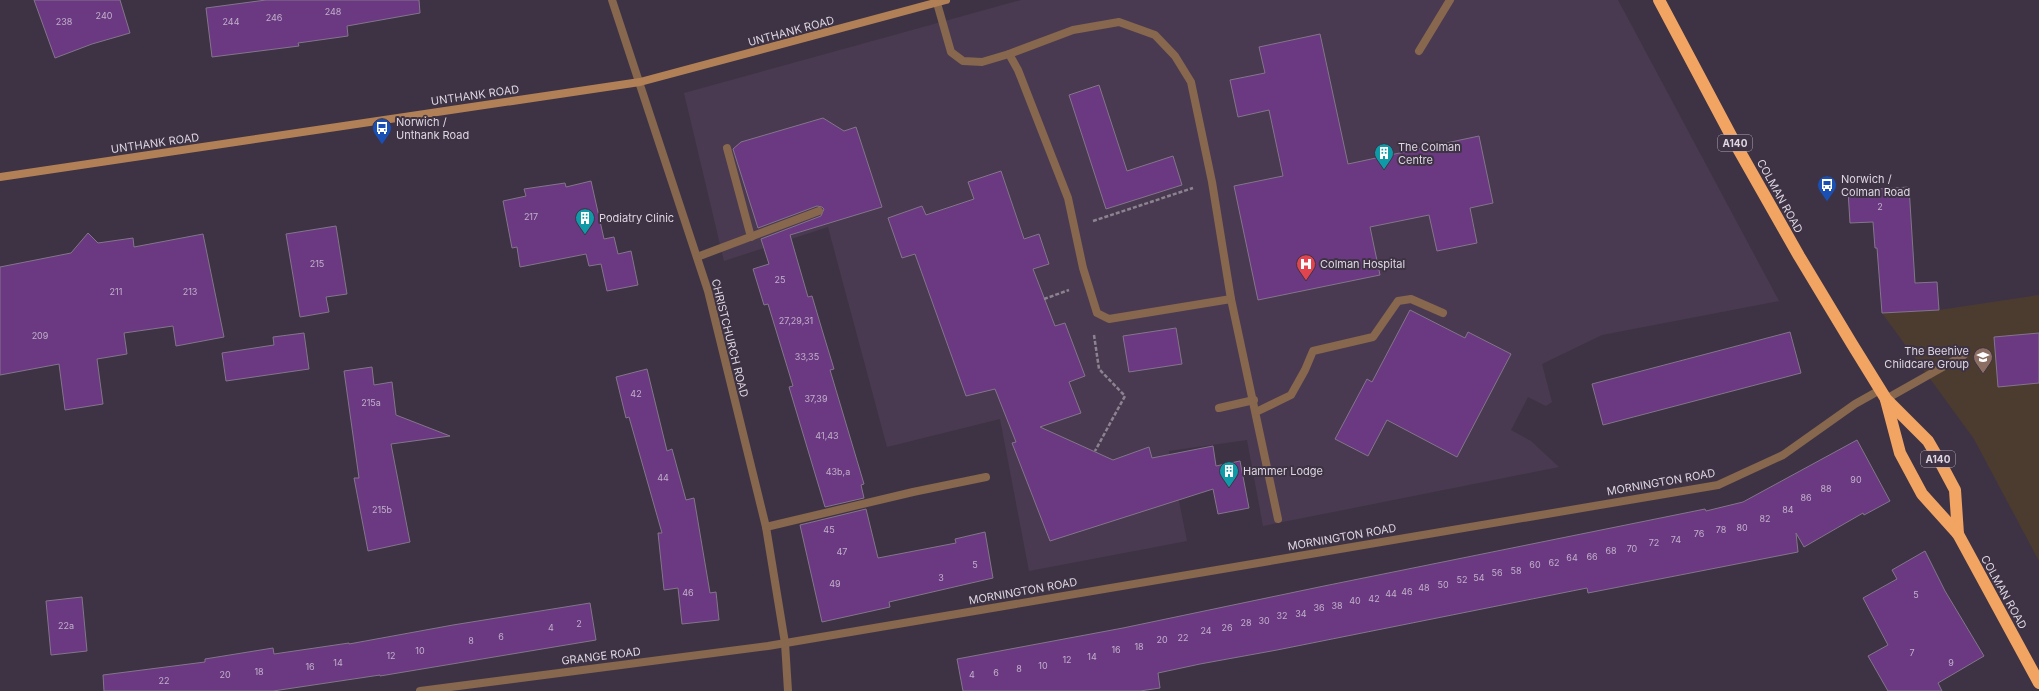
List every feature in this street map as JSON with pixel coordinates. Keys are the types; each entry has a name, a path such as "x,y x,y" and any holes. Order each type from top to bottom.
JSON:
{"highway":[{"name":"COLMAN ROAD","path":"1659,0 1736,145 1799,256 1883,395 1928,441 1955,490 1958,534"},
{"name":"COLMAN ROAD","path":"1883,395 1900,453 1922,494 1958,534 2039,683"}],"street":[{"name":"CHRISTCHURCH ROAD","path":"612,0 708,291 766,527 785,643 788,691"},
{"name":"UNTHANK ROAD","path":"0,177 640,82 946,0"},
{"path":"1420,51 1450,0"},
{"path":"937,3 951,52 964,61 982,62 1009,54 1073,30 1119,22 1155,35 1175,56 1191,82 1212,182 1231,299 1254,400 1278,518"},
{"path":"1009,54 1018,70 1068,198 1088,283 1098,313 1110,319 1231,299"},
{"path":"726,148 751,237"},
{"path":"697,257 819,211"},
{"path":"1256,412 1291,395 1305,370 1313,351 1373,337 1398,300 1411,299 1443,313"},
{"name":"MORNINGTON ROAD","path":"785,643 1718,484 1783,455 1855,404 1883,395 1964,355"},
{"path":"1219,408 1254,400"},
{"path":"766,527 913,492 986,478"},
{"name":"GRANGE ROAD","path":"420,691 785,643"}],"path":[{"path":"1074,227 1212,182"},
{"path":"1044,299 1088,283"},
{"path":"1096,451 1125,396 1099,369 1093,336 1110,319"}],"shaded area":[{"name":"Colman Hospital","path":"1021,0 1618,0 1779,301 1602,335 1542,364 1552,402 1546,406 1528,397 1511,430 1531,441 1559,467 1263,526 1247,440 1169,451 1187,541 1029,571 1000,419 887,447 828,227 724,261 684,93"},
{"name":"The Beehive Childcare Group","path":"2039,295 2039,561 1974,439 1882,313 1939,310"}],"building":[{"path":"34,0 120,0 130,33 92,44 55,58"},
{"path":"266,0 419,0 420,13 347,26 348,36 298,43 299,46 212,57 206,8"},
{"name":"The Colman Centre","path":"1320,34 1348,164 1479,136 1493,203 1470,208 1477,243 1437,251 1429,215 1370,227 1380,275 1258,300 1234,186 1283,176 1269,110 1238,117 1230,80 1265,73 1259,47"},
{"path":"1099,85 1127,171 1173,156 1182,185 1106,209 1069,95"},
{"path":"823,118 844,131 856,127 882,207 790,235 808,297 812,296 834,369 830,370 864,484 861,485 864,498 825,507 789,387 793,386 768,304 764,305 753,269 769,264 761,239 821,216 824,209 817,206 758,228 733,149 741,142"},
{"path":"1001,171 1024,239 1039,234 1049,264 1033,269 1055,326 1065,323 1085,376 1069,382 1081,413 1040,427 1113,460 1149,447 1152,458 1213,446 1216,466 1240,461 1249,508 1218,514 1213,489 1050,541 1012,443 1016,442 995,389 966,396 915,254 902,258 888,218 922,206 926,215 974,199 968,182"},
{"path":"591,181 604,239 614,237 618,254 631,251 638,285 607,291 601,264 589,266 586,254 520,267 517,247 512,248 503,201 526,196 524,189 565,183 566,187"},
{"path":"1909,187 1915,283 1937,282 1939,310 1882,313 1877,248 1875,248 1873,222 1850,223 1848,191"},
{"path":"336,226 347,294 326,297 329,312 300,317 286,234"},
{"path":"88,233 98,243 133,238 134,247 203,234 224,337 176,346 173,326 124,333 127,354 97,359 103,404 65,410 59,364 0,375 0,267 71,253"},
{"path":"1410,310 1465,338 1468,332 1511,354 1457,457 1387,420 1368,456 1335,439 1367,379 1372,382"},
{"path":"1176,328 1182,364 1129,372 1123,336"},
{"path":"1790,332 1801,373 1603,425 1592,384"},
{"path":"304,333 309,369 226,381 222,353 274,345 273,337"},
{"path":"2039,333 2039,383 1998,387 1994,337"},
{"path":"372,367 374,385 392,382 396,415 450,436 391,444 410,542 368,551 354,478 359,478 344,371"},
{"path":"647,369 667,451 672,449 686,500 694,498 710,593 716,592 719,620 682,624 678,588 664,590 658,533 662,533 629,417 626,418 616,377"},
{"path":"1857,440 1890,501 1864,515 1863,513 1804,547 1796,533 1798,552 1588,593 1587,588 1200,664 1158,673 1160,688 1140,691 963,691 957,659 1123,628 1705,509 1706,511 1743,502"},
{"path":"866,509 878,558 956,543 955,539 985,532 993,578 889,602 890,607 822,622 800,525"},
{"path":"1925,551 1945,591 1984,656 1938,683 1942,691 1888,691 1868,656 1888,645 1863,598 1897,579 1892,570"},
{"path":"82,597 87,651 51,655 46,601"},
{"path":"590,603 596,640 380,676 273,691 104,691 103,675 205,662 205,659 273,648 274,654 349,644 453,625"}],"place":[{"name":"Norwich / Unthank Road","path":"382,145"},
{"name":"The Colman Centre","path":"1384,170"},
{"name":"Norwich / Colman Road","path":"1827,202"},
{"name":"Podiatry Clinic","path":"585,235"},
{"name":"Colman Hospital","path":"1306,281"},
{"name":"The Beehive Childcare Group","path":"1983,374"},
{"name":"Hammer Lodge","path":"1229,488"}]}
